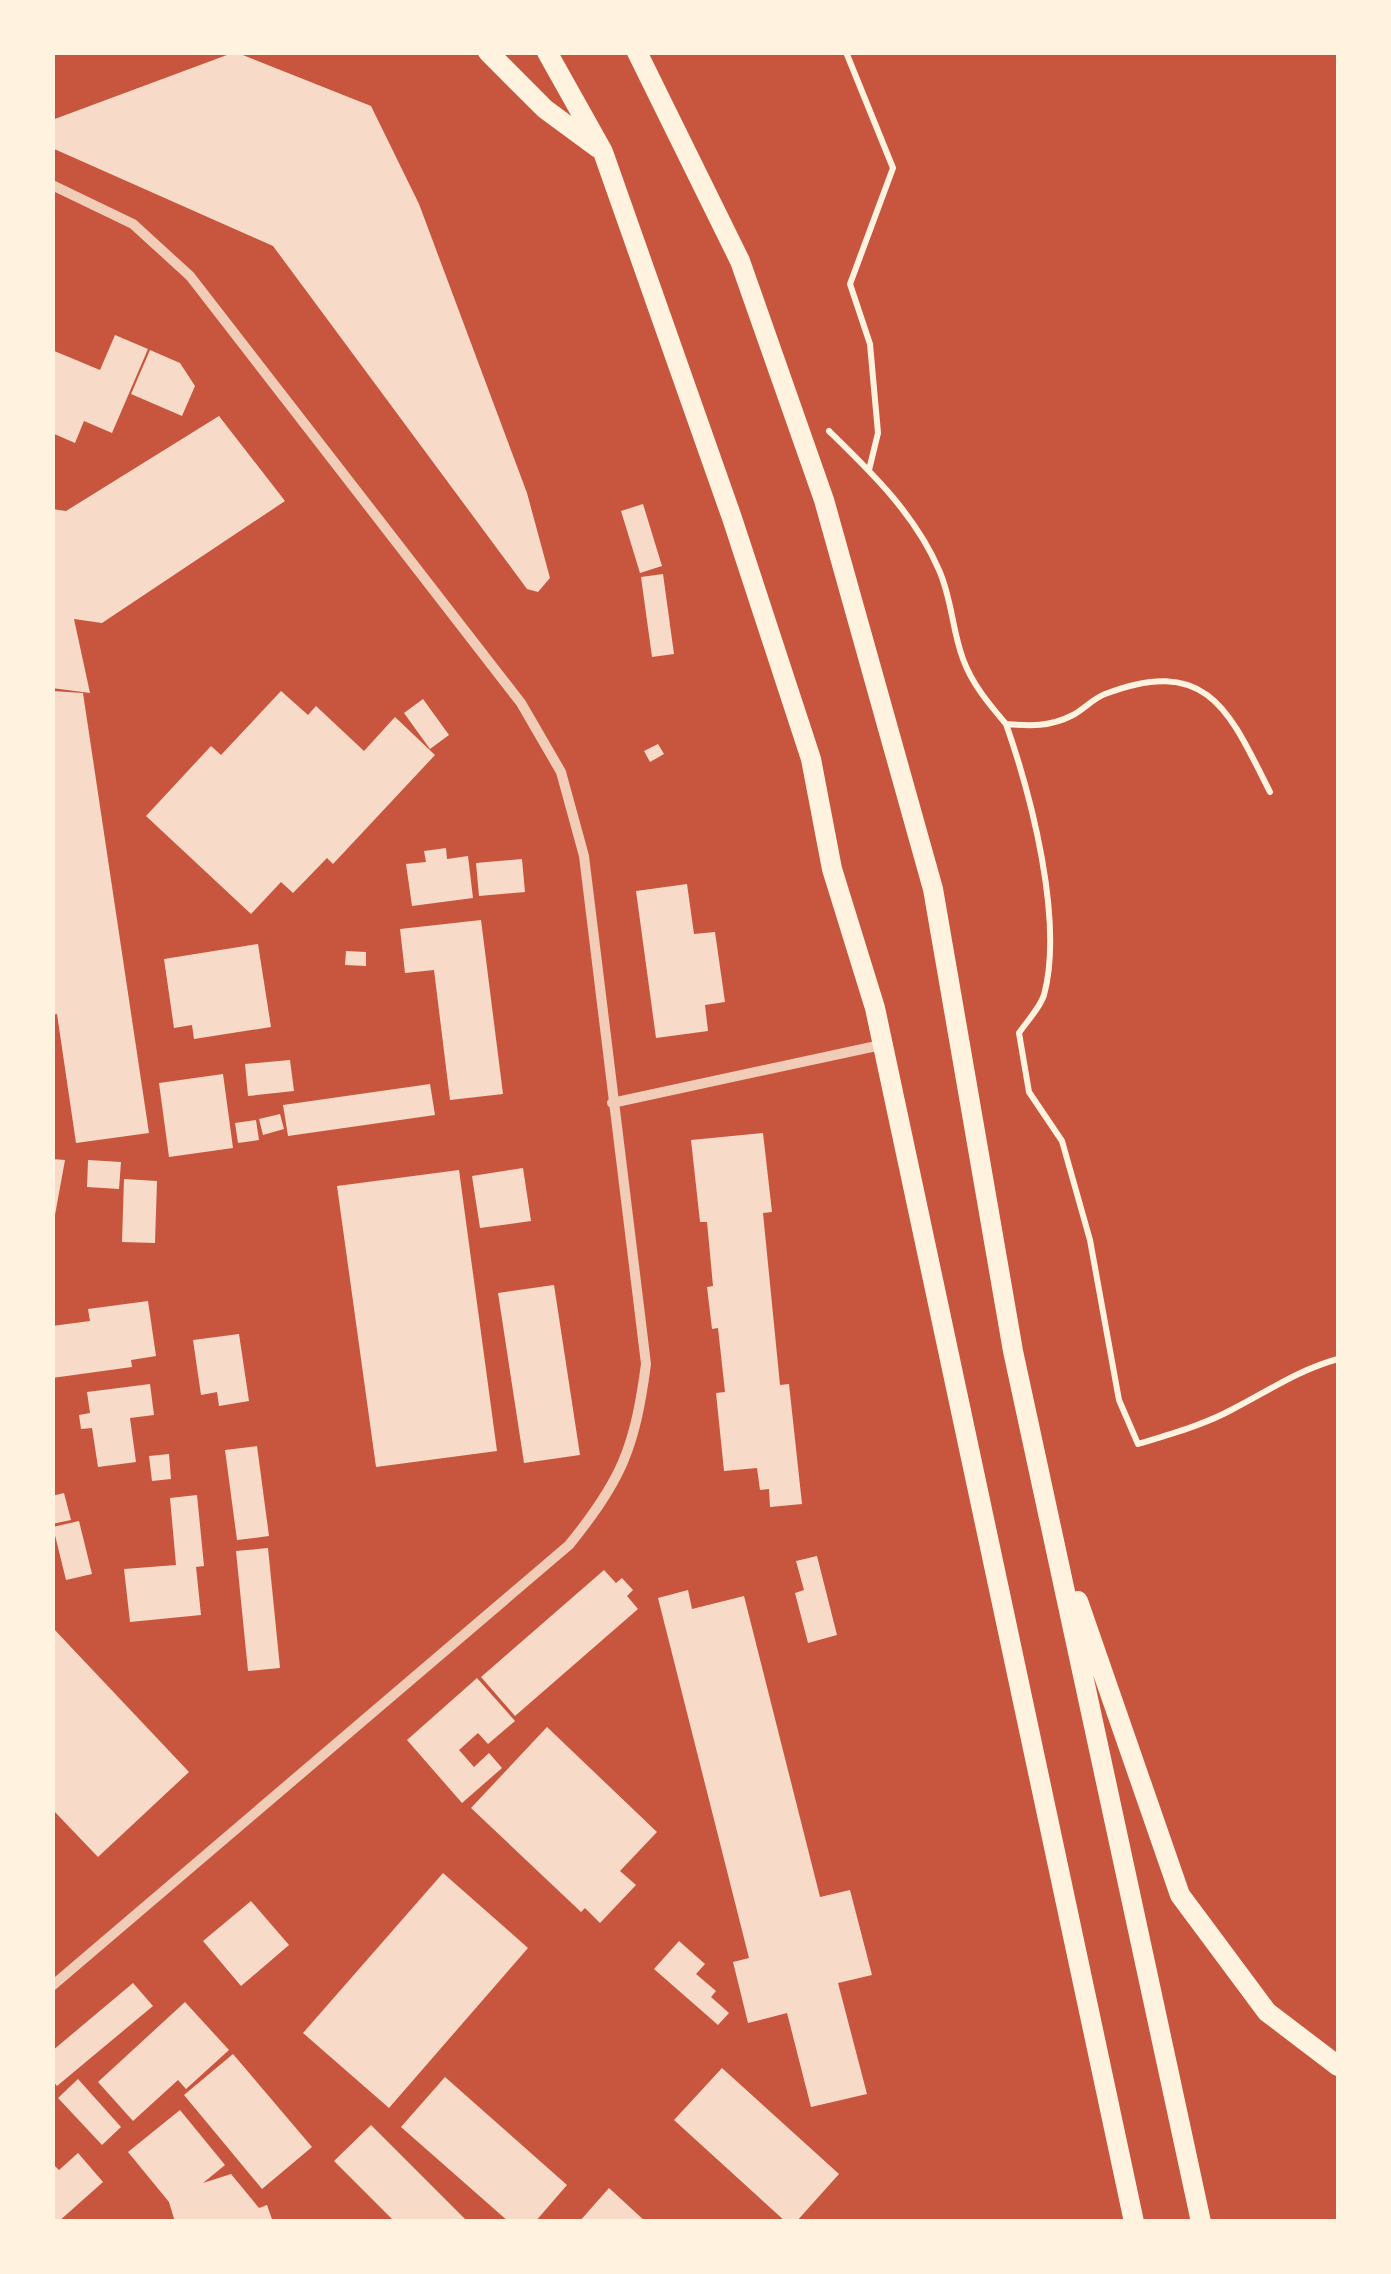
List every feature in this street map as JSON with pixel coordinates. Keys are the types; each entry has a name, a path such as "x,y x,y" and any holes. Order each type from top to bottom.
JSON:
{"main road":[{"path":"488,52 546,109 603,152"},
{"path":"547,52 603,152 811,759 832,868 875,1008 1134,2222"},
{"path":"641,57 740,261 824,500 933,888 1014,1351 1202,2222"},
{"path":"1048,1514 1180,1895 1267,2012 1338,2066"}],"street":[{"path":"52,185 61,185 133,224 190,276 521,703 561,772 584,856 646,1364 638,1430 605,1500 570,1544 52,1986"},
{"path":"612,1103 881,1045"}],"path":[{"path":"846,52 892,168 850,284 870,344 878,433 869,470"},
{"path":"827,429 894,496 938,566 952,604 962,658 984,698 1006,724 1032,797 1052,957 1043,1000 1019,1033 1029,1092 1062,1141 1090,1240 1118,1400 1138,1444 1205,1421 1303,1368 1338,1359"},
{"path":"1006,724 1039,727 1072,715 1104,694 1170,681 1196,686 1228,710 1270,792"}],"building":[{"path":"235,52 371,106 419,204 527,493 550,578 538,592 527,589 273,246 52,148 52,120"},
{"path":"115,335 148,349 112,433 84,421 75,443 52,433 52,350 100,370"},
{"path":"150,350 180,363 195,386 182,416 131,394"},
{"path":"219,416 285,501 102,623 74,619 90,693 52,688 52,509 66,511"},
{"path":"643,504 662,566 640,573 621,511"},
{"path":"663,574 674,654 652,657 641,577"},
{"path":"52,691 83,693 149,1133 76,1143 57,1014 52,1015"},
{"path":"281,691 308,715 316,706 364,751 395,717 435,755 333,864 327,858 293,893 281,882 251,914 146,816 211,746 221,755"},
{"path":"423,699 449,735 430,749 404,713"},
{"path":"658,744 664,754 650,762 644,751"},
{"path":"446,848 447,859 468,856 473,898 412,906 406,864 426,862 424,851"},
{"path":"522,859 525,892 479,896 476,863"},
{"path":"687,884 694,934 715,932 725,1002 705,1005 708,1031 656,1038 636,891"},
{"path":"481,920 503,1094 450,1100 434,970 405,973 400,929"},
{"path":"258,944 271,1027 194,1039 192,1025 174,1028 164,959"},
{"path":"346,951 366,952 366,966 345,965"},
{"path":"290,1060 294,1091 248,1096 245,1064"},
{"path":"223,1074 233,1148 169,1157 159,1083"},
{"path":"430,1084 435,1115 288,1136 283,1105"},
{"path":"280,1114 284,1129 263,1135 259,1119"},
{"path":"256,1120 259,1140 238,1143 235,1123"},
{"path":"763,1133 772,1212 763,1213 780,1385 789,1384 802,1504 770,1507 769,1489 760,1490 757,1468 724,1471 716,1393 725,1392 718,1328 712,1329 707,1287 713,1286 707,1222 700,1222 691,1140"},
{"path":"52,1159 65,1160 55,1215 52,1215"},
{"path":"88,1160 121,1162 119,1189 87,1187"},
{"path":"523,1168 531,1221 480,1228 472,1176"},
{"path":"459,1170 497,1451 376,1467 337,1186"},
{"path":"124,1179 157,1181 155,1243 122,1242"},
{"path":"554,1285 580,1455 524,1463 498,1293"},
{"path":"148,1301 156,1356 131,1360 132,1367 52,1378 52,1326 90,1321 88,1309"},
{"path":"239,1334 249,1401 219,1406 217,1392 201,1395 193,1340"},
{"path":"150,1384 154,1415 130,1418 136,1462 98,1467 92,1428 81,1429 79,1415 90,1413 87,1392"},
{"path":"257,1446 269,1536 237,1540 225,1450"},
{"path":"169,1454 171,1479 152,1481 149,1456"},
{"path":"64,1493 71,1520 52,1524 52,1496"},
{"path":"197,1495 204,1566 196,1567 201,1615 130,1622 124,1569 176,1565 170,1498"},
{"path":"79,1521 92,1574 66,1580 53,1527"},
{"path":"268,1548 280,1668 248,1671 236,1551"},
{"path":"817,1556 837,1635 808,1643 795,1593 804,1590 796,1561"},
{"path":"604,1570 616,1583 622,1578 633,1590 627,1596 638,1609 515,1716 481,1677"},
{"path":"688,1590 692,1609 744,1596 820,1897 850,1890 872,1975 838,1983 867,2094 811,2107 787,2013 748,2023 733,1962 749,1958 658,1598"},
{"path":"52,1627 189,1772 98,1857 52,1809"},
{"path":"477,1678 515,1721 488,1744 478,1733 459,1750 474,1767 489,1753 502,1768 462,1803 407,1740"},
{"path":"547,1727 657,1832 620,1871 636,1885 600,1923 585,1908 581,1912 471,1808"},
{"path":"443,1873 528,1948 389,2108 303,2033"},
{"path":"251,1901 289,1945 241,1986 203,1941"},
{"path":"679,1941 705,1964 696,1974 716,1991 711,1997 729,2013 718,2025 654,1969"},
{"path":"133,1983 153,2006 57,2086 52,2080 52,2051"},
{"path":"185,2002 229,2050 186,2089 178,2080 133,2121 98,2082"},
{"path":"233,2054 312,2147 262,2189 184,2095"},
{"path":"722,2068 839,2174 796,2222 786,2222 674,2120"},
{"path":"445,2077 567,2185 535,2222 509,2222 401,2127"},
{"path":"78,2079 121,2127 102,2145 58,2098"},
{"path":"180,2110 225,2165 203,2183 231,2174 259,2208 267,2205 273,2222 175,2222 169,2202 128,2152"},
{"path":"371,2125 468,2222 395,2222 334,2161"},
{"path":"78,2153 103,2182 58,2222 52,2222 52,2163 59,2170"},
{"path":"609,2188 646,2222 579,2222"}]}
